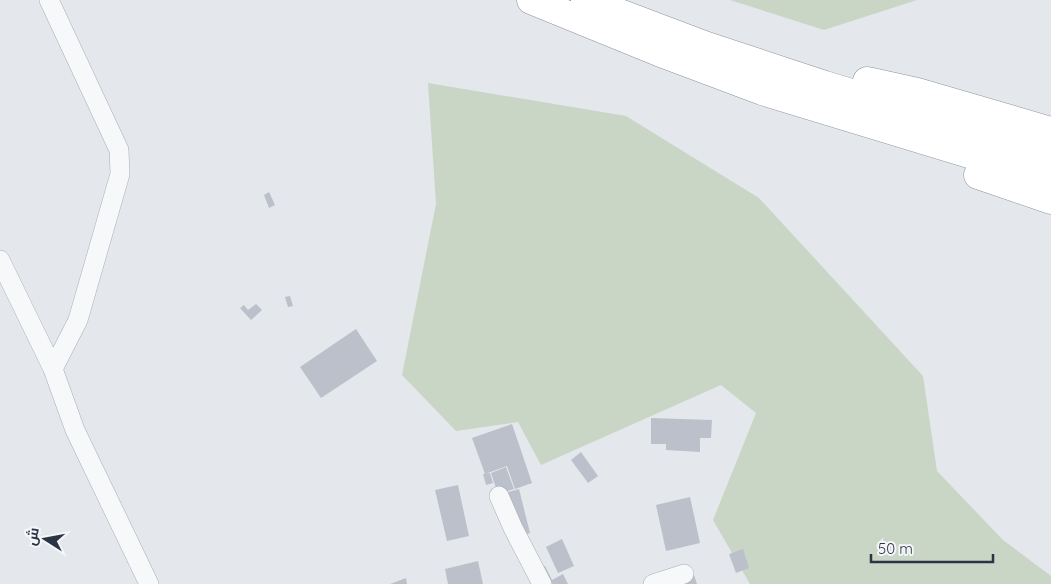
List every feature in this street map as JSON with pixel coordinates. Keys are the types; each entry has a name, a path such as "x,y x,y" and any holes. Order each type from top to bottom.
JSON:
{"highway":[{"path":"531,0 666,55 762,91 893,147 1051,200"},
{"path":"585,0 736,56 1051,154"},
{"path":"736,56 917,92 1051,131"},
{"path":"762,91 1051,179"}],"street":[{"path":"49,0 119,150 120,174 78,320 53,369"},
{"path":"0,260 53,369 75,430 149,584"},
{"path":"499,496 542,584"},
{"path":"652,584 684,574"}],"green space":[{"path":"730,0 917,0 824,30"},
{"path":"428,83 626,116 759,198 923,376 937,471 1003,540 1051,576 1051,584 750,584 713,520 756,413 721,385 541,465 518,422 456,431 402,375 436,204"}],"building":[{"path":"269,192 275,205 269,208 264,195"},
{"path":"290,296 293,306 288,307 285,297"},
{"path":"256,304 262,310 251,320 240,308 244,305 248,310"},
{"path":"356,329 377,361 321,398 300,367"},
{"path":"651,418 712,420 711,438 700,438 700,452 666,450 666,444 651,444"},
{"path":"512,424 532,483 515,489 507,466 485,474 472,438"},
{"path":"581,452 598,476 588,483 571,460"},
{"path":"506,467 514,489 498,494 491,473"},
{"path":"490,473 493,483 486,485 483,474"},
{"path":"458,485 469,536 447,541 435,490"},
{"path":"519,489 530,533 513,538 502,494"},
{"path":"690,497 700,543 666,551 656,505"},
{"path":"562,539 574,566 558,573 546,547"},
{"path":"743,549 749,568 736,573 729,554"},
{"path":"478,561 483,584 448,584 445,569"},
{"path":"545,566 552,580 563,574 568,584 540,584 534,572"},
{"path":"694,575 697,584 671,584"},
{"path":"406,578 407,584 390,584"}]}
